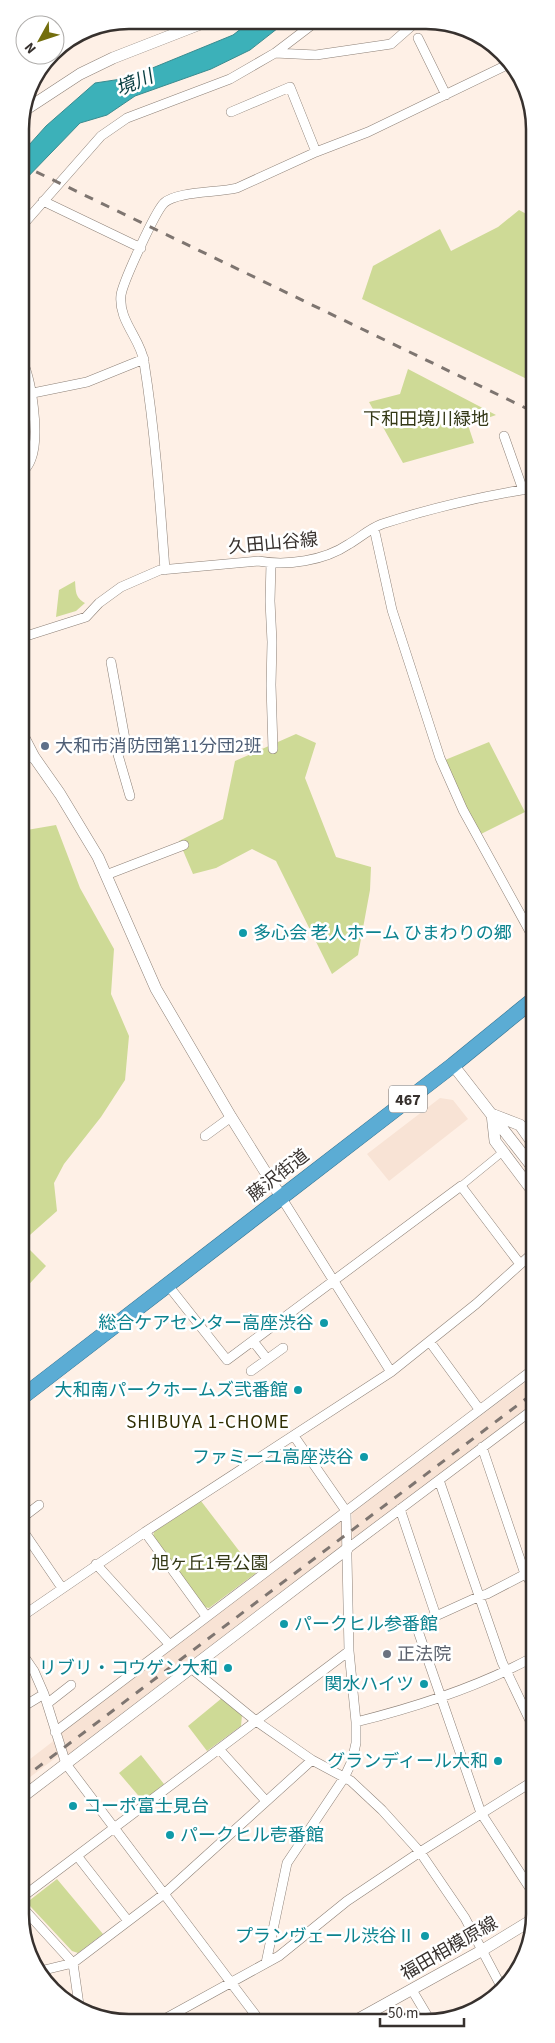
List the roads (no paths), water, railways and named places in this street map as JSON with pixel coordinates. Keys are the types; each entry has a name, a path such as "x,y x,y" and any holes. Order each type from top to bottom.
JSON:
{"highway":[{"name":"藤沢街道","path":"29,1392 526,1005"}],"street":[{"path":"31,106 80,74 113,58 186,29"},
{"path":"29,217 101,136 117,123 230,79 275,53 306,29"},
{"path":"275,53 316,55 391,44 408,29"},
{"path":"418,38 446,95"},
{"path":"166,570 159,480 144,360 122,311 121,295 125,282 157,212 165,202 178,196 225,192 237,188 316,152 368,132 504,66"},
{"path":"230,112 290,87 316,152"},
{"path":"43,201 141,248"},
{"path":"33,393 87,382 144,360"},
{"path":"29,380 33,393 34,448 32,459 29,463"},
{"path":"504,436 523,490"},
{"name":"久田山谷線","path":"29,635 86,616 120,587 160,570 258,561 271,563 309,560 325,556 348,545 374,528 426,511 526,489"},
{"path":"374,528 392,610 440,758 463,810 526,924"},
{"path":"271,563 273,750"},
{"path":"111,662 124,739"},
{"path":"114,741 130,796"},
{"path":"29,747 78,823 106,875 156,989 231,1117 391,1372"},
{"path":"29,758 34,757"},
{"path":"106,875 184,845"},
{"path":"453,1064 526,1159"},
{"path":"492,1114 520,1125 526,1134"},
{"path":"492,1114 495,1141 526,1182"},
{"path":"205,1136 231,1117"},
{"path":"167,1284 227,1360 461,1186 499,1155"},
{"path":"461,1186 520,1264"},
{"path":"29,1611 96,1564 391,1372 476,1304 526,1258"},
{"path":"253,1341 267,1359"},
{"path":"430,1342 479,1409"},
{"path":"251,1371 283,1348"},
{"path":"55,1732 526,1374"},
{"path":"29,1792 526,1415"},
{"path":"266,1963 286,1863 344,1778 352,1761 356,1743 356,1722 349,1651 346,1511 294,1436"},
{"path":"482,1447 525,1574 488,1594 416,1625 481,1813 526,1882"},
{"path":"439,1480 506,1672 526,1713"},
{"path":"29,1513 39,1505"},
{"path":"400,1510 436,1616"},
{"path":"145,1532 206,1616"},
{"path":"29,1540 62,1588"},
{"path":"96,1564 169,1644"},
{"path":"29,1892 349,1651"},
{"path":"356,1722 441,1696 506,1672 526,1661"},
{"path":"29,1664 48,1704 66,1764 255,2014"},
{"path":"191,1668 256,1721 312,1760 351,1781 382,1810 420,1852 465,1918 499,1983"},
{"path":"48,1704 71,1685"},
{"path":"29,1703 44,1694"},
{"path":"219,1749 266,1801"},
{"path":"46,1970 73,1963 164,1894 312,1760"},
{"path":"173,2014 279,1956 347,1901 420,1852 526,1786"},
{"path":"78,1856 128,1921"},
{"path":"29,1915 73,1963 78,2001"},
{"name":"福田相模原線","path":"368,2014 482,1951 526,1924"},
{"path":"412,1990 426,2014"}],"water":[{"name":"境川","path":"241,29 277,29 250,50 211,69 135,96 107,115 80,123 29,176 29,145 46,126 95,83 128,78 233,35"}],"railway":[{"path":"29,168 526,408"},
{"path":"29,1774 526,1399"}],"place":[{"name":"大和市消防団第11分団2班","path":"45,746"},
{"name":"多心会 老人ホーム ひまわりの郷","path":"243,933"},
{"name":"総合ケアセンター高座渋谷","path":"324,1323"},
{"name":"大和南パークホームズ弐番館","path":"298,1390"},
{"name":"ファミーユ高座渋谷","path":"364,1457"},
{"name":"パークヒル参番館","path":"284,1624"},
{"name":"正法院","path":"387,1654"},
{"name":"リブリ・コウゲン大和","path":"228,1668"},
{"name":"関水ハイツ","path":"424,1684"},
{"name":"グランディール大和","path":"498,1761"},
{"name":"コーポ富士見台","path":"73,1806"},
{"name":"パークヒル壱番館","path":"170,1835"},
{"name":"プランヴェール渋谷Ⅱ","path":"425,1936"}],"district":[{"name":"SHIBUYA 1-CHOME","path":"208,1421"}],"park label":[{"name":"下和田境川緑地","path":"426,419"},
{"name":"旭ヶ丘1号公園","path":"210,1563"}]}
